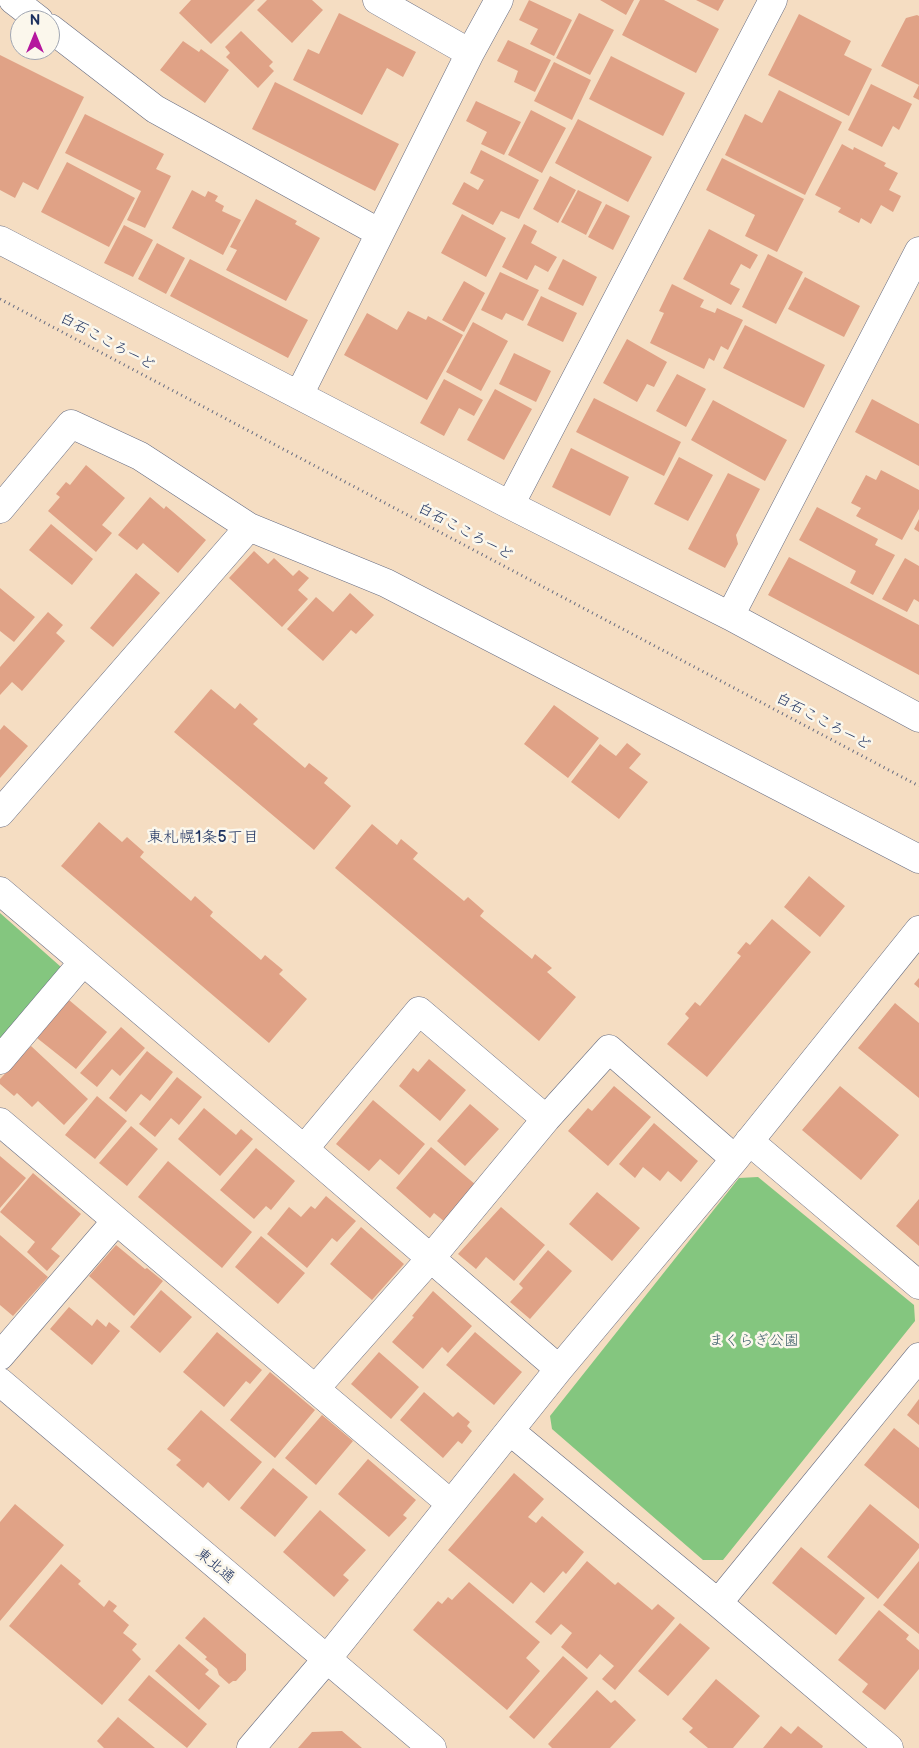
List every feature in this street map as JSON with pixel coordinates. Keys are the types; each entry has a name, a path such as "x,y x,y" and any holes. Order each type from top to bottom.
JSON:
{"street":[{"path":"13,0 26,10"},
{"path":"378,0 470,52"},
{"path":"298,395 470,52 499,0"},
{"path":"510,505 773,0"},
{"path":"60,36 155,109 380,233"},
{"path":"0,240 510,505 730,616 919,718"},
{"path":"730,616 919,251"},
{"path":"0,508 72,424 140,456 249,527 386,583 919,859"},
{"path":"0,814 249,527"},
{"path":"0,891 304,1149 558,1369"},
{"path":"251,1748 326,1660 558,1369 742,1150 919,930"},
{"path":"0,1060 83,962"},
{"path":"304,1149 419,1011 546,1119"},
{"path":"315,1390 430,1259 546,1119 608,1049 919,1285"},
{"path":"0,1122 450,1504"},
{"path":"0,1356 116,1221"},
{"path":"718,1603 919,1357"},
{"name":"東北通","path":"0,1382 432,1748"},
{"path":"510,1430 718,1603 888,1748"}],"path":[{"name":"白石こころーど","path":"0,299 919,786"}],"green space":[{"path":"0,913 61,967 0,1040"},
{"name":"まくらぎ公園","path":"758,1177 914,1305 915,1321 723,1560 703,1560 552,1429 550,1416 739,1178"}],"building":[{"path":"191,0 255,0 211,44 179,13"},
{"path":"267,0 312,0 323,10 292,43 257,10"},
{"path":"529,0 572,20 554,56 530,44 538,29 519,20"},
{"path":"600,0 634,0 626,15"},
{"path":"640,0 664,0 719,29 696,73 622,35"},
{"path":"696,0 724,0 718,11"},
{"path":"339,13 416,52 403,77 387,68 362,115 293,80 308,49 319,54"},
{"path":"579,13 614,30 590,75 556,58"},
{"path":"799,14 851,41 844,55 872,69 849,116 768,75"},
{"path":"919,16 919,85 881,66 906,18"},
{"path":"241,31 273,62 269,66 274,71 258,88 226,57 230,53 225,47"},
{"path":"508,40 551,60 535,92 514,82 518,71 497,61"},
{"path":"183,41 199,52 201,49 229,70 205,103 160,70"},
{"path":"0,55 84,97 38,190 23,182 15,198 0,190"},
{"path":"611,56 685,93 663,136 589,99"},
{"path":"554,62 591,80 572,120 534,101"},
{"path":"275,82 399,144 375,191 252,129"},
{"path":"871,84 912,104 899,130 893,126 882,147 848,130"},
{"path":"919,85 919,100 913,97"},
{"path":"779,90 842,122 805,195 725,155 745,114 762,123"},
{"path":"476,101 521,122 504,155 481,144 487,132 466,121"},
{"path":"531,110 566,128 542,173 508,155"},
{"path":"85,114 164,154 156,169 171,176 145,228 127,220 141,191 65,153"},
{"path":"578,119 652,157 628,202 555,163"},
{"path":"842,144 853,150 854,147 886,163 884,166 898,173 889,190 901,196 893,212 881,205 871,224 861,218 859,223 838,212 841,208 815,195"},
{"path":"481,150 539,180 519,219 501,211 493,225 452,204 464,182 478,190 484,180 470,173"},
{"path":"722,158 804,199 777,252 745,236 755,215 706,190"},
{"path":"67,162 135,198 109,247 41,212"},
{"path":"550,176 576,190 558,223 533,209"},
{"path":"192,190 205,197 208,191 218,196 215,201 224,206 222,211 241,220 223,255 172,228"},
{"path":"578,190 602,202 586,235 561,222"},
{"path":"256,199 297,221 295,224 320,238 286,301 226,270 237,250 230,247"},
{"path":"606,204 630,216 613,250 588,237"},
{"path":"462,214 506,238 486,277 441,253"},
{"path":"524,224 537,231 531,243 557,257 548,272 535,265 527,280 502,267"},
{"path":"124,225 153,240 133,277 104,263"},
{"path":"709,229 758,255 750,269 741,264 730,284 740,289 731,305 683,279"},
{"path":"157,243 185,258 166,294 138,279"},
{"path":"768,254 803,272 776,324 742,307"},
{"path":"190,259 308,320 288,358 170,296"},
{"path":"563,259 597,277 583,306 548,289"},
{"path":"500,272 539,290 523,321 506,313 502,320 481,310"},
{"path":"805,277 860,306 844,337 788,309"},
{"path":"464,281 485,293 464,332 442,320"},
{"path":"672,284 704,300 700,307 715,313 717,308 743,320 728,350 721,346 714,361 709,358 704,369 650,343 664,313 659,311"},
{"path":"541,296 577,313 563,342 527,325"},
{"path":"408,311 426,320 428,316 463,335 427,400 344,355 367,313 397,330"},
{"path":"473,322 508,341 481,391 446,372"},
{"path":"745,325 825,365 804,408 723,368"},
{"path":"627,339 667,362 654,387 647,384 637,402 603,383"},
{"path":"514,353 551,371 536,402 499,384"},
{"path":"677,374 706,389 686,427 656,411"},
{"path":"444,379 483,400 474,416 459,408 444,436 420,423"},
{"path":"495,389 532,409 504,460 467,440"},
{"path":"594,398 681,442 664,476 576,432"},
{"path":"872,399 919,424 919,466 855,432"},
{"path":"713,400 787,440 765,481 691,440"},
{"path":"571,448 629,477 610,516 552,487"},
{"path":"679,457 713,475 688,521 654,504"},
{"path":"86,465 125,498 102,525 112,533 96,552 48,511 60,497 56,494 66,482 70,485"},
{"path":"881,470 919,490 919,509 902,540 856,516 861,508 851,503 866,475 876,480"},
{"path":"728,473 760,489 736,535 738,544 725,568 688,549"},
{"path":"150,497 164,509 166,506 206,540 178,573 143,543 137,550 118,535"},
{"path":"817,507 878,539 875,545 895,555 873,595 850,583 856,571 799,540"},
{"path":"919,519 919,532 914,529"},
{"path":"51,524 93,559 72,585 29,550"},
{"path":"254,551 268,564 274,558 293,576 299,570 309,578 298,590 308,599 282,627 229,578"},
{"path":"789,557 919,625 919,675 768,595"},
{"path":"905,558 919,566 919,602 914,599 907,612 882,599"},
{"path":"136,573 160,593 113,647 90,628"},
{"path":"0,588 35,617 14,642 0,631"},
{"path":"350,593 374,615 356,634 351,630 323,661 287,629 316,597 333,612"},
{"path":"48,612 63,625 56,633 65,641 22,691 12,682 0,695 0,667"},
{"path":"211,689 235,709 240,703 258,719 253,724 305,768 309,763 328,778 324,783 351,806 314,850 174,732"},
{"path":"554,705 599,738 568,778 524,744"},
{"path":"4,725 28,746 0,778 0,730"},
{"path":"627,743 641,754 629,768 648,782 619,819 571,782 600,744 616,756"},
{"path":"99,822 122,842 127,837 144,852 140,857 191,901 195,896 213,912 210,916 261,960 265,955 283,970 279,974 307,999 269,1043 61,866"},
{"path":"372,824 397,845 401,839 418,853 413,859 464,901 468,897 484,911 480,916 532,959 535,954 552,968 547,972 576,997 539,1041 335,868"},
{"path":"809,876 845,906 820,937 784,907"},
{"path":"772,919 811,952 707,1077 667,1044 689,1018 685,1014 695,1002 700,1006 741,956 737,953 746,942 750,945"},
{"path":"919,978 919,988 914,984"},
{"path":"69,1000 107,1032 76,1069 37,1038"},
{"path":"895,1003 919,1023 919,1098 858,1048"},
{"path":"121,1027 145,1048 120,1076 112,1069 97,1087 80,1073"},
{"path":"31,1046 88,1099 64,1125 38,1101 32,1107 17,1093 14,1096 0,1084 0,1079"},
{"path":"147,1051 173,1072 150,1101 141,1094 126,1112 109,1098"},
{"path":"429,1059 466,1090 440,1121 399,1086 413,1068 418,1072"},
{"path":"177,1077 202,1097 179,1125 171,1118 155,1137 139,1124"},
{"path":"614,1086 651,1117 608,1166 568,1131 588,1108 592,1111"},
{"path":"840,1086 899,1135 861,1180 802,1130"},
{"path":"97,1096 127,1121 95,1159 65,1135"},
{"path":"373,1100 425,1144 399,1175 380,1159 369,1171 336,1144"},
{"path":"470,1104 499,1129 465,1166 437,1141"},
{"path":"204,1108 236,1135 241,1129 253,1139 220,1176 178,1139"},
{"path":"654,1123 698,1161 681,1182 668,1171 660,1181 643,1167 635,1178 619,1164"},
{"path":"131,1126 158,1149 127,1186 99,1163"},
{"path":"431,1147 476,1185 445,1222 434,1213 430,1218 396,1188"},
{"path":"256,1148 295,1181 271,1210 266,1206 254,1219 220,1190"},
{"path":"0,1156 26,1178 0,1208"},
{"path":"168,1161 252,1232 222,1268 138,1197"},
{"path":"33,1173 81,1214 51,1249 60,1256 47,1271 27,1252 35,1242 0,1212"},
{"path":"597,1192 640,1228 612,1261 569,1224"},
{"path":"326,1196 356,1221 337,1242 332,1238 307,1268 267,1234 289,1207 301,1217 311,1206 315,1209"},
{"path":"919,1199 919,1246 896,1226"},
{"path":"501,1207 545,1245 514,1281 486,1257 476,1269 458,1254"},
{"path":"361,1227 404,1264 372,1300 330,1264"},
{"path":"0,1235 48,1277 13,1316 0,1305"},
{"path":"261,1236 305,1273 278,1304 235,1267"},
{"path":"116,1245 163,1281 134,1316 89,1276"},
{"path":"548,1250 572,1271 530,1319 510,1302 523,1288 519,1284"},
{"path":"161,1290 192,1317 160,1353 130,1327"},
{"path":"433,1291 472,1326 448,1353 442,1347 423,1369 392,1342"},
{"path":"69,1307 92,1326 97,1319 106,1327 109,1322 120,1331 92,1365 50,1329"},
{"path":"217,1332 262,1370 250,1384 246,1381 224,1407 183,1372"},
{"path":"475,1332 522,1372 494,1405 446,1365"},
{"path":"379,1352 419,1387 391,1419 351,1384"},
{"path":"270,1372 315,1410 275,1458 230,1420"},
{"path":"424,1392 453,1417 458,1412 470,1422 467,1426 472,1431 462,1444 458,1441 443,1458 400,1420"},
{"path":"919,1399 919,1425 907,1415"},
{"path":"201,1410 262,1462 229,1501 208,1482 203,1488 176,1465 181,1460 167,1449"},
{"path":"322,1415 353,1441 316,1485 285,1458"},
{"path":"894,1428 919,1448 919,1509 864,1465"},
{"path":"368,1459 416,1500 403,1515 407,1518 389,1537 338,1494"},
{"path":"273,1468 308,1497 275,1537 240,1508"},
{"path":"514,1473 544,1499 528,1517 536,1523 542,1516 584,1552 566,1574 563,1571 544,1593 531,1582 513,1604 448,1550"},
{"path":"15,1504 64,1545 0,1621 0,1522"},
{"path":"870,1504 919,1544 919,1548 878,1599 827,1557"},
{"path":"320,1510 366,1550 343,1575 349,1580 334,1597 283,1552"},
{"path":"801,1547 865,1598 836,1635 772,1583"},
{"path":"587,1561 615,1585 618,1582 652,1610 658,1604 675,1618 615,1690 602,1679 614,1666 600,1654 587,1669 561,1647 572,1633 561,1624 551,1635 535,1622"},
{"path":"919,1561 919,1634 883,1605"},
{"path":"61,1564 81,1581 78,1584 104,1607 109,1600 117,1606 113,1611 129,1625 123,1633 137,1644 132,1650 141,1659 102,1705 9,1626"},
{"path":"469,1582 540,1642 526,1658 540,1671 507,1710 413,1630 438,1601 442,1604 448,1597 452,1600"},
{"path":"879,1610 909,1635 906,1639 919,1650 919,1669 885,1710 862,1692 868,1684 838,1660"},
{"path":"204,1617 246,1654 246,1670 236,1681 229,1684 219,1675 217,1669 205,1659 207,1657 185,1638"},
{"path":"680,1623 710,1648 668,1696 638,1671"},
{"path":"179,1644 209,1670 205,1674 220,1686 199,1710 155,1671"},
{"path":"563,1656 588,1678 534,1739 509,1717"},
{"path":"149,1675 207,1724 187,1748 128,1700"},
{"path":"716,1679 760,1716 733,1748 708,1748 689,1732 693,1728 682,1719"},
{"path":"597,1690 611,1703 615,1700 636,1720 610,1748 552,1748 548,1744"},
{"path":"118,1717 155,1748 104,1748 97,1741"},
{"path":"781,1726 791,1734 798,1726 823,1746 822,1748 763,1748"},
{"path":"342,1731 362,1748 298,1748 312,1732"}],"district":[{"name":"東札幌1条5丁目","path":"203,838"}]}
